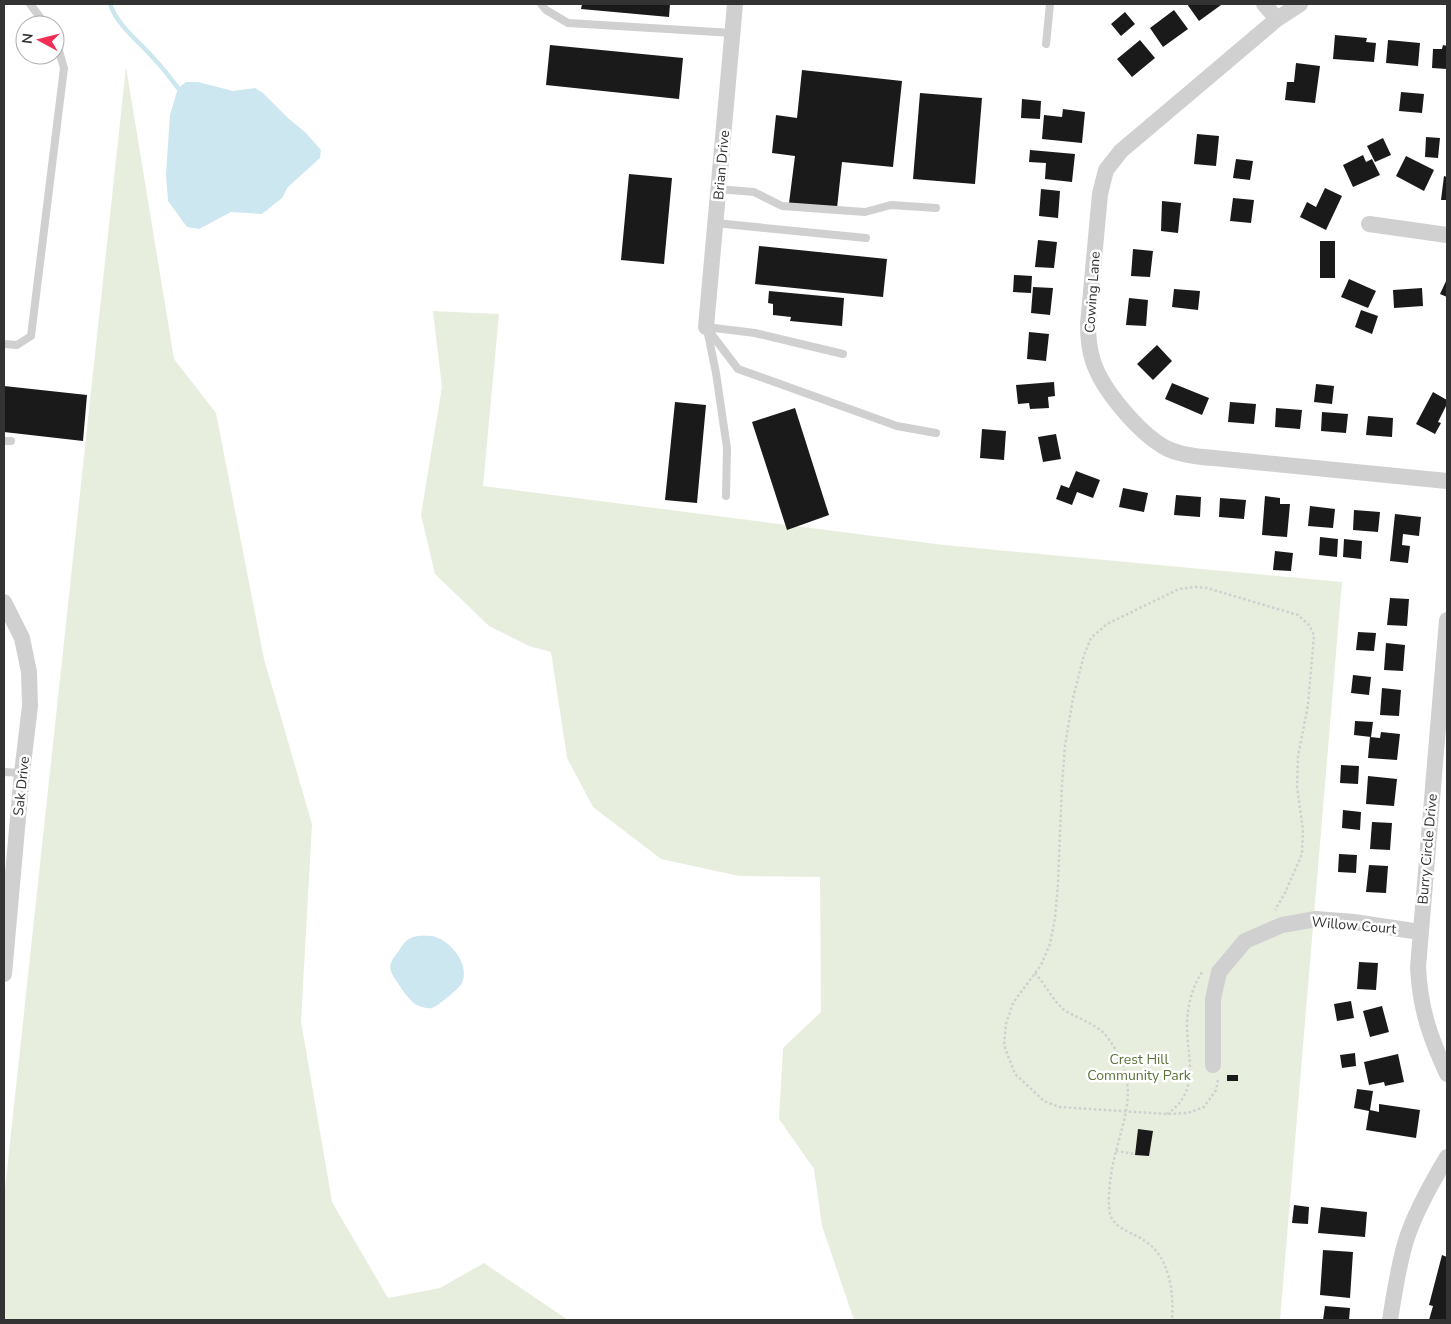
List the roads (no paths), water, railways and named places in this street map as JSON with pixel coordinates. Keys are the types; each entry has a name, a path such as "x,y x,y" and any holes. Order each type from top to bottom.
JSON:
{"street":[{"name":"Brian Drive","path":"706,327 735,4"},
{"path":"1264,4 1277,20"},
{"name":"Cowing Lane","path":"1300,4 1277,20 1121,151 1106,170 1100,194 1088,324 1088,337 1093,364 1110,393 1135,424 1151,438 1176,452 1195,456 1447,481"},
{"path":"1369,224 1447,235"},
{"name":"Sak Drive","path":"4,602 22,638 29,672 30,706 8,876 4,974"},
{"name":"Burry Circle Drive","path":"1447,620 1418,967 1423,1012 1432,1040 1447,1074"},
{"name":"Willow Court","path":"1213,1065 1213,999 1220,972 1245,941 1282,925 1316,919 1354,922 1420,932"},
{"path":"1390,1320 1405,1243 1428,1189 1447,1156"}],"lane":[{"path":"30,4 38,15"},
{"path":"542,4 546,10 568,23 733,33"},
{"path":"1046,44 1050,4"},
{"path":"4,344 17,345 31,336 63,65"},
{"path":"718,189 754,192 782,206 865,212 891,205 936,208"},
{"path":"715,223 866,238"},
{"path":"706,327 755,333 843,354"},
{"path":"706,327 738,369 897,426 936,433"},
{"path":"706,327 716,373 727,448 726,496"},
{"path":"4,772 22,773"}],"water":[{"path":"186,82 198,82 233,91 255,88 263,93 305,132 321,150 320,158 288,187 282,198 262,214 231,212 199,229 187,227 168,201 166,174 170,115 178,88"},
{"path":"416,936 433,936 446,943 457,954 461,961 464,976 462,983 453,993 435,1007 429,1008 417,1005 408,998 394,977 390,967 392,960 403,944 411,938"}],"waterway":[{"path":"110,4 118,20 159,64 178,88"}],"park label":[{"name":"Crest Hill Community Park","path":"1139,1068"}]}
